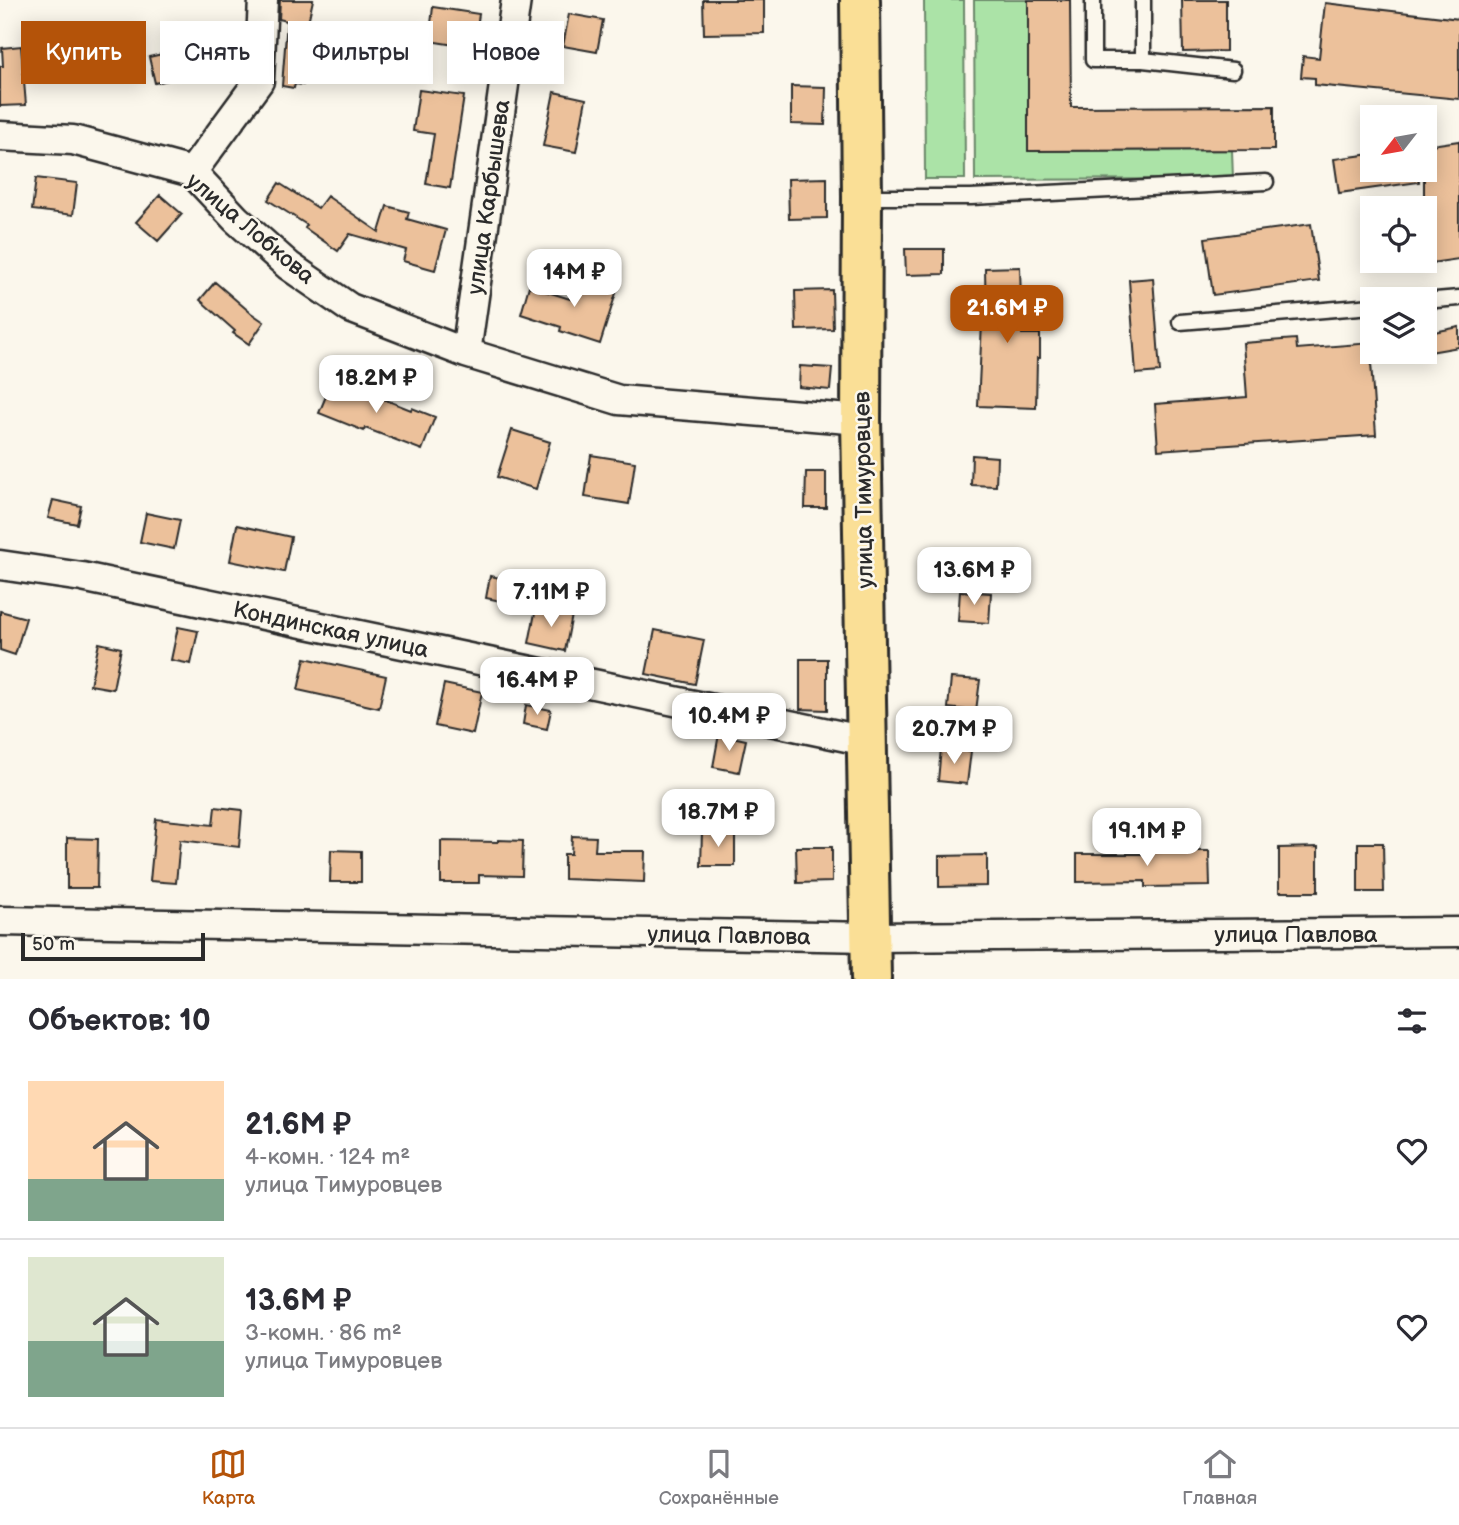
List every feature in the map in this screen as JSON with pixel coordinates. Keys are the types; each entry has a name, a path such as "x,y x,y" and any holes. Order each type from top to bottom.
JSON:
{"main road":[{"name":"улица Тимуровцев","path":"860,0 861,420 872,979"}],"street":[{"path":"192,173 259,80 263,0"},
{"name":"улица Карбышева","path":"466,353 516,0"},
{"name":"улица Лобкова","path":"0,136 73,140 192,173 236,219 289,266 350,308 466,353 619,400 861,420"},
{"name":"Кондинская улица","path":"0,565 82,577 866,741"},
{"name":"улица Павлова","path":"0,921 870,937 1459,932"}],"lane":[{"path":"1093,0 1093,60 1143,61 1233,70"},
{"path":"1143,0 1143,61"},
{"path":"862,197 971,197 1266,182"},
{"path":"1437,300 1459,298"},
{"path":"1180,321 1360,307"}],"green space":[{"path":"924,0 964,0 965,179 925,179"},
{"path":"974,0 1028,0 1029,151 1232,150 1233,179 975,180"}],"building":[{"path":"280,0 313,0 308,21 288,21 288,84 295,84 294,88 282,86 287,21 279,19"},
{"path":"703,0 764,0 764,33 704,34"},
{"path":"1028,0 1070,0 1071,107 1274,106 1274,150 1028,151"},
{"path":"1182,0 1226,0 1226,51 1183,52"},
{"path":"1325,3 1459,19 1459,99 1315,85 1315,78 1301,77 1303,56 1319,58"},
{"path":"433,7 479,14 478,21 447,21 447,44 433,42"},
{"path":"569,14 603,20 597,52 564,46"},
{"path":"21,46 21,84 24,84 26,105 0,106 2,48"},
{"path":"160,54 160,82 155,83 149,57"},
{"path":"791,86 826,87 825,125 791,124"},
{"path":"419,90 464,96 450,188 426,184 434,134 413,131"},
{"path":"554,92 586,99 576,152 543,146"},
{"path":"1459,141 1459,259 1437,262 1437,196 1424,196 1424,182 1437,182 1437,144"},
{"path":"1360,156 1360,182 1419,182 1339,193 1334,159"},
{"path":"36,178 77,183 73,215 32,210"},
{"path":"827,178 827,218 789,219 788,179"},
{"path":"279,183 318,208 327,196 379,232 387,206 409,212 407,219 446,230 435,270 403,261 406,250 350,234 338,251 305,228 307,225 268,200"},
{"path":"160,195 182,214 158,241 136,222"},
{"path":"1311,224 1319,281 1213,295 1205,238"},
{"path":"905,249 944,249 944,274 906,275"},
{"path":"1020,267 1022,334 1040,334 1036,408 978,406 982,323 986,323 985,268"},
{"path":"576,277 617,290 600,344 521,314 529,286 570,299"},
{"path":"1153,278 1160,372 1136,374 1129,280"},
{"path":"215,282 264,322 249,344 233,333 235,331 200,300"},
{"path":"832,290 833,329 796,330 795,291"},
{"path":"1459,327 1459,347 1437,351 1437,331"},
{"path":"1296,339 1297,349 1360,344 1360,364 1371,364 1376,435 1158,450 1155,404 1247,397 1243,343"},
{"path":"800,366 832,368 830,390 799,387"},
{"path":"333,379 435,417 422,450 319,413"},
{"path":"512,430 550,442 536,489 497,477"},
{"path":"591,455 635,462 629,504 585,497"},
{"path":"972,455 997,457 996,486 971,485"},
{"path":"806,472 826,472 826,508 805,508"},
{"path":"53,500 81,506 77,524 48,518"},
{"path":"146,513 180,520 174,549 140,542"},
{"path":"237,525 291,537 284,572 230,561"},
{"path":"490,576 511,580 506,602 486,598"},
{"path":"960,591 991,593 989,623 958,621"},
{"path":"536,608 572,615 565,651 529,643"},
{"path":"0,611 26,618 15,655 0,650"},
{"path":"178,627 198,631 191,664 171,660"},
{"path":"655,630 704,640 695,684 646,674"},
{"path":"99,643 121,648 113,689 90,685"},
{"path":"305,658 386,676 379,708 298,690"},
{"path":"800,659 827,659 827,710 800,709"},
{"path":"951,678 980,680 976,711 948,708"},
{"path":"444,684 482,692 473,734 435,726"},
{"path":"526,705 551,710 547,729 523,724"},
{"path":"719,734 746,740 739,772 713,767"},
{"path":"941,748 971,751 967,784 938,781"},
{"path":"215,807 242,810 239,847 180,840 176,883 150,881 156,819 213,825"},
{"path":"702,831 735,831 735,866 701,866"},
{"path":"572,836 596,837 595,851 645,851 644,882 564,879 564,854 571,854"},
{"path":"67,838 98,839 97,888 67,888"},
{"path":"441,841 523,841 522,876 479,875 479,883 441,883"},
{"path":"1358,843 1383,843 1384,892 1358,892"},
{"path":"796,847 832,847 832,882 797,883"},
{"path":"1318,847 1318,892 1279,892 1279,848"},
{"path":"331,850 361,851 361,882 330,882"},
{"path":"1145,851 1209,851 1210,886 1145,887 1145,881 1077,882 1077,854 1145,854"},
{"path":"987,855 987,886 939,887 939,856"}]}
